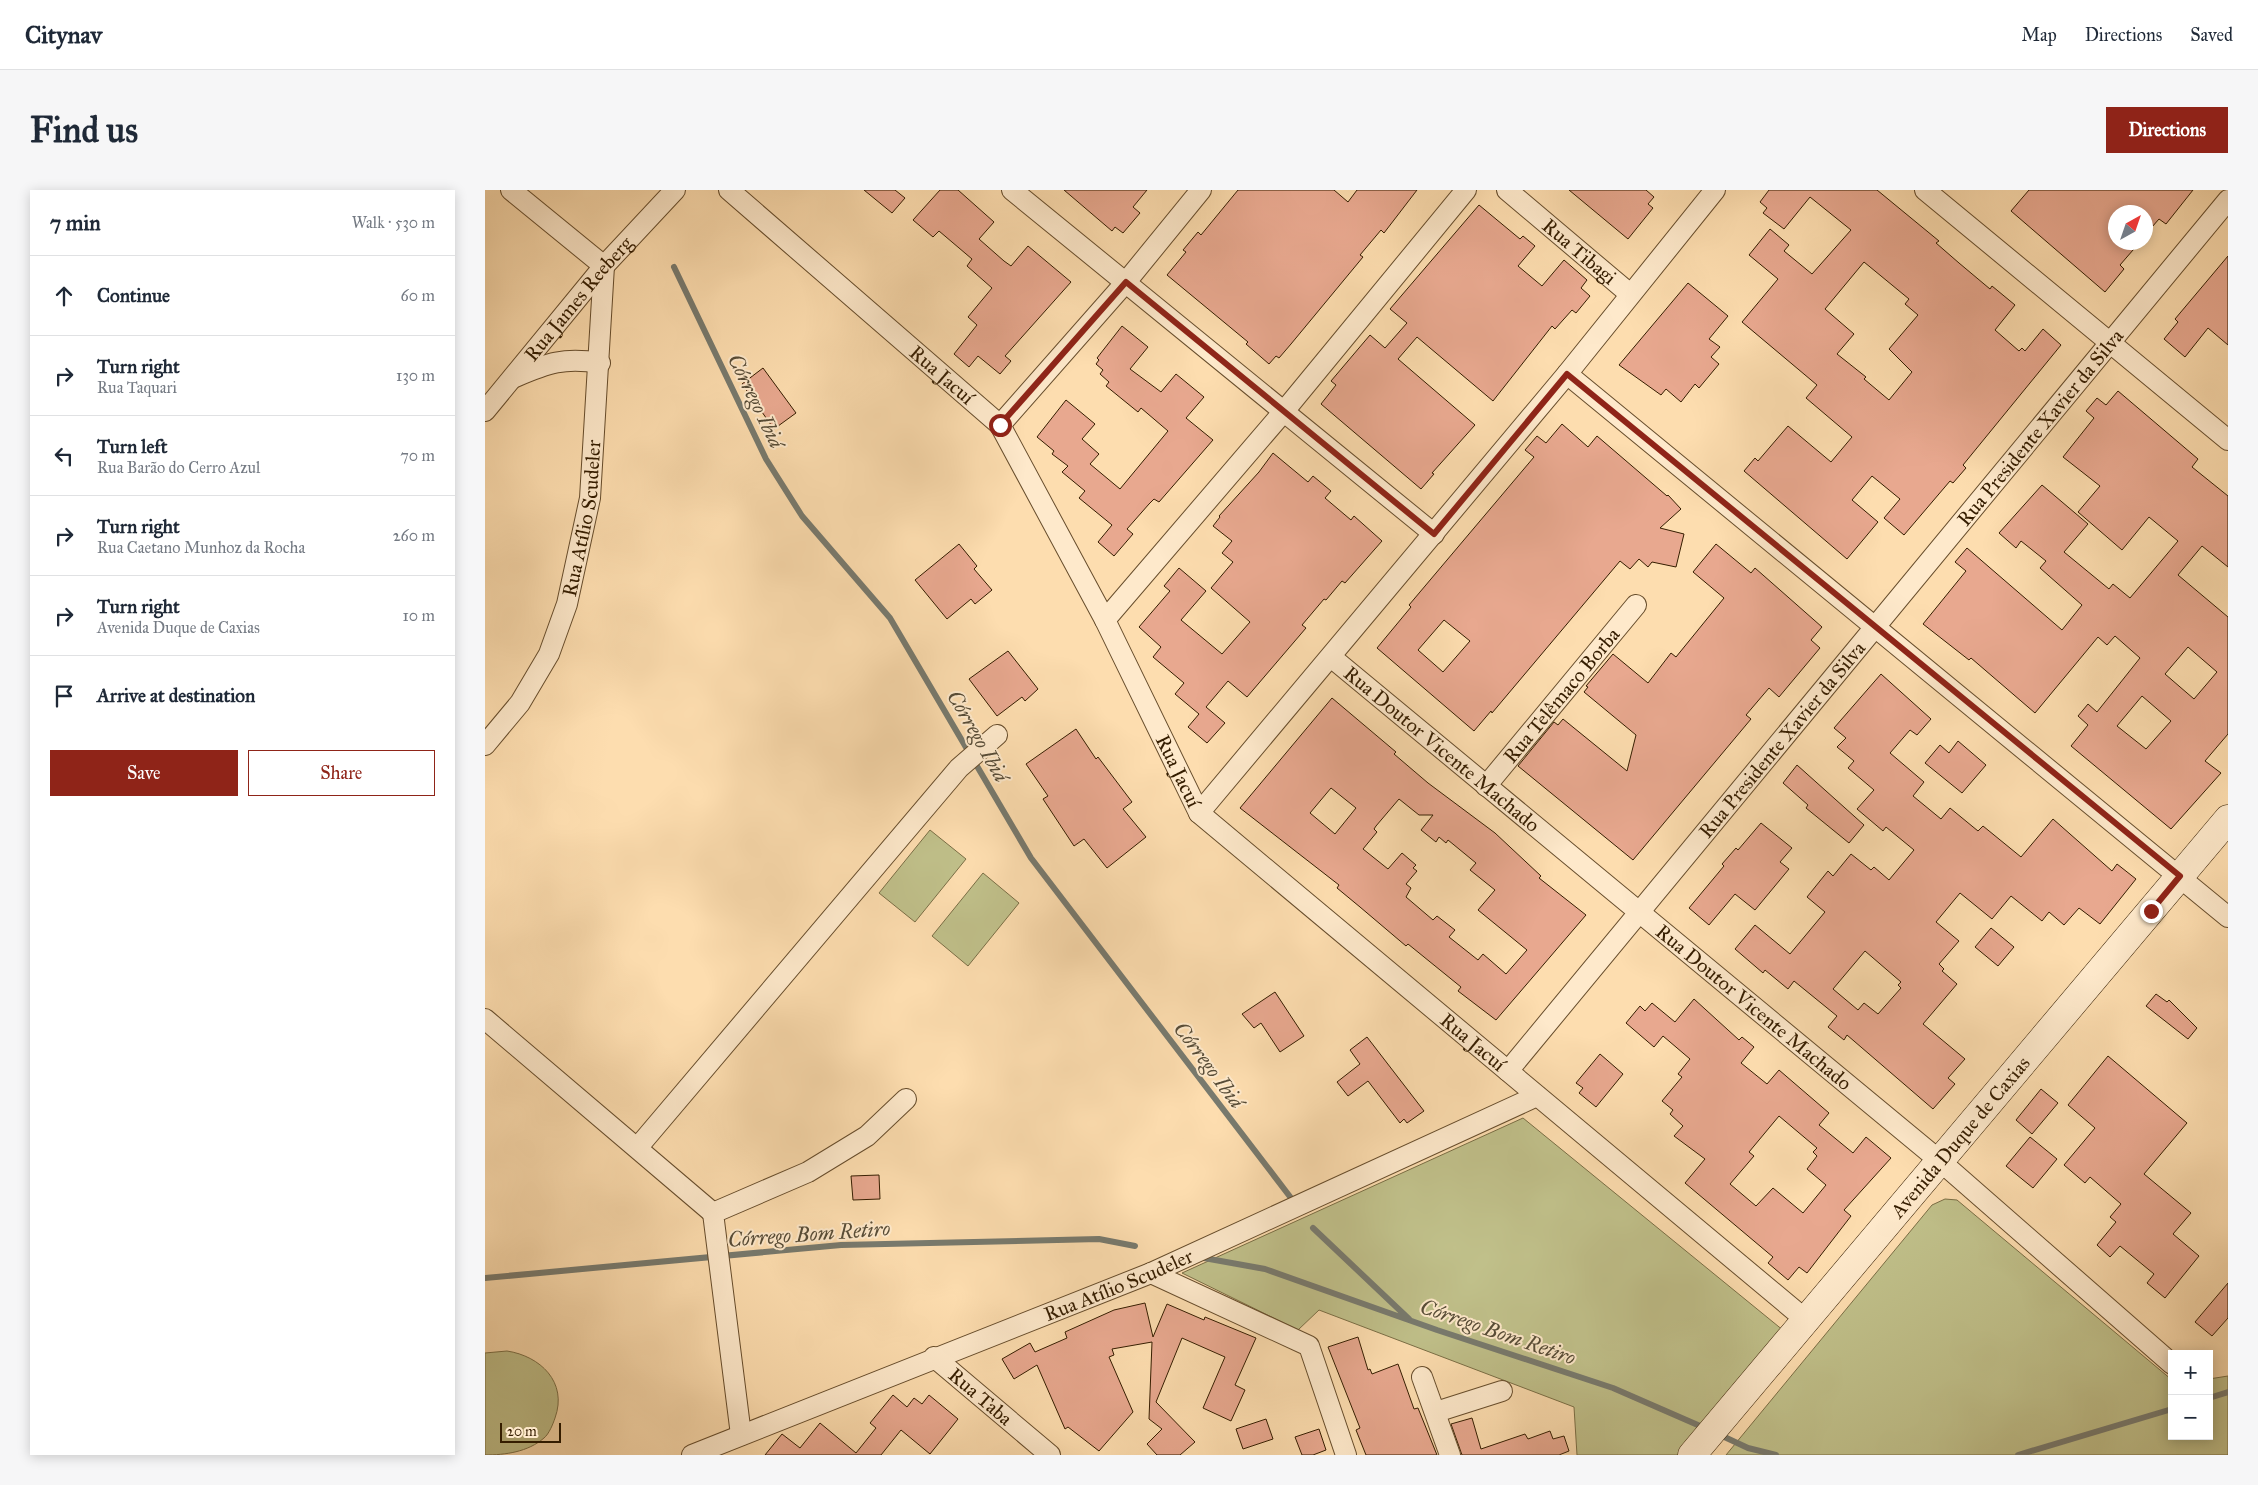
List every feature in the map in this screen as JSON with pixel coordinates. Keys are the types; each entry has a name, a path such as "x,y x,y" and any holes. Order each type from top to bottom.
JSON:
{"street":[{"path":"511,190 605,266"},
{"name":"Rua James Reeberg","path":"485,411 605,266 675,190"},
{"name":"Rua Jacuí","path":"729,190 1000,425 1105,620 1199,813 1806,1320"},
{"path":"1012,190 1285,410 1434,534"},
{"path":"1000,425 1126,282 1201,190"},
{"path":"1105,620 1285,410 1466,190"},
{"name":"Rua Tibagi","path":"1507,190 1629,294"},
{"path":"1199,813 1567,374 1629,294 1715,190"},
{"path":"1925,190 2228,440"},
{"name":"Rua Presidente Xavier da Silva","path":"1508,1071 1873,627 2228,200"},
{"name":"Rua Atílio Scudeler","path":"485,745 519,704 549,654 567,604 590,498 605,266"},
{"path":"511,379 557,362 575,359 600,363"},
{"path":"1567,374 2228,917"},
{"name":"Rua Telêmaco Borba","path":"1486,786 1635,605"},
{"name":"Rua Doutor Vicente Machado","path":"1331,657 1638,913 1940,1160 2168,1360"},
{"path":"638,1147 959,768 997,735"},
{"name":"Avenida Duque de Caxias","path":"1694,1453 2228,819"},
{"path":"485,1019 638,1147 714,1222 741,1435"},
{"name":"Rua Atílio Scudeler","path":"699,1454 741,1435 1151,1273 1537,1096"},
{"path":"714,1222 808,1172 867,1136 906,1099"},
{"path":"1151,1273 1309,1346 1345,1455"},
{"name":"Rua Taba","path":"934,1358 1050,1455"},
{"path":"1422,1377 1450,1455"},
{"path":"1436,1412 1502,1390"}],"green space":[{"path":"930,830 966,859 915,922 879,893"},
{"path":"983,873 1019,903 968,966 932,936"},
{"path":"1523,1118 1784,1331 1680,1455 1577,1455 1574,1407 1319,1310 1298,1330 1182,1273"},
{"path":"1945,1199 1957,1200 2168,1377 2168,1440 2213,1440 2213,1378 2228,1376 2228,1455 1726,1455 1932,1205"},
{"path":"507,1351 530,1359 548,1373 558,1393 558,1405 549,1431 538,1443 516,1452 485,1455 485,1353"}],"building":[{"path":"864,190 895,190 905,198 892,213"},
{"path":"940,190 958,190 994,222 979,239 1011,266 1028,246 1071,282 1005,356 1011,361 1000,374 978,356 969,367 954,354 977,325 968,317 992,288 967,266 972,259 939,231 933,237 913,220"},
{"path":"1064,190 1147,190 1133,207 1140,213 1123,233 1115,227 1112,231"},
{"path":"1238,190 1334,190 1348,202 1357,190 1417,190 1384,233 1381,230 1360,255 1363,257 1291,344 1279,358 1276,356 1269,364 1246,344 1248,342 1167,275 1186,252 1183,250 1198,232 1201,235"},
{"path":"1569,190 1646,190 1654,197 1648,204 1653,208 1628,239"},
{"path":"1769,190 1877,190 1939,241 1936,243 1990,289 1992,286 2015,305 1995,330 2019,351 2022,348 2025,351 2043,329 2061,345 1963,465 1966,468 1953,483 1950,481 1904,535 1884,518 1900,499 1872,476 1852,500 1878,522 1847,559 1744,471 1755,458 1758,461 1788,426 1831,462 1852,437 1806,398 1817,385 1742,322 1778,279 1749,255 1770,229 1789,245 1784,251 1812,274 1851,230 1810,197 1784,229 1763,213 1767,208 1760,202","holes":["1864,262 1909,299 1905,304 1918,315 1889,349 1912,372 1889,400 1864,379 1866,377 1837,354 1854,334 1825,309"]},
{"path":"2029,190 2193,190 2166,224 2159,219 2153,226 2153,205 2108,205 2108,250 2133,250 2120,265 2124,269 2105,292 2011,211"},
{"path":"1479,205 1520,239 1523,236 1535,246 1518,266 1542,286 1564,260 1587,280 1581,288 1590,296 1576,313 1572,310 1555,329 1552,326 1493,401 1417,337 1398,359 1475,425 1432,473 1434,474 1421,489 1321,404 1336,385 1331,381 1370,335 1385,348 1407,323 1390,309"},
{"path":"2228,256 2228,345 2208,328 2185,357 2164,339 2178,322 2175,319"},
{"path":"1688,283 1728,316 1709,339 1720,347 1711,357 1719,364 1699,388 1695,384 1681,402 1666,389 1661,395 1619,365"},
{"path":"1122,326 1148,347 1130,369 1161,392 1176,374 1204,397 1186,418 1213,440 1159,502 1154,499 1127,529 1133,534 1114,556 1098,542 1112,525 1079,498 1085,491 1062,472 1068,466 1052,454 1054,451 1037,437 1066,400 1095,424 1082,439 1099,454 1090,464 1120,489 1168,431 1141,408 1138,412 1106,386 1109,382 1100,374 1103,370 1096,364 1099,360 1097,358"},
{"path":"763,368 796,413 774,429 742,384"},
{"path":"2118,391 2198,459 2192,467 2228,496 2228,567 2202,546 2178,575 2228,617 2228,734 2205,761 2221,773 2171,829 2071,746 2088,725 2078,716 2088,704 2097,712 2140,658 2115,636 2107,645 2098,637 2035,713 1971,658 1969,660 1923,624 1966,571 1955,562 1967,548 2062,630 2082,605 2040,568 2046,561 2021,541 2016,548 1999,533 2042,485 2088,524 2064,552 2109,589 2113,584 2130,598 2178,541 2149,517 2122,550 2078,512 2100,486 2063,457 2094,418 2086,411 2097,398 2106,405","holes":["2188,647 2217,672 2194,699 2165,674","2142,696 2171,721 2146,749 2117,726"]},
{"path":"1562,424 1588,447 1597,436 1668,495 1681,509 1660,528 1684,534 1676,567 1652,562 1648,567 1639,559 1630,569 1620,561 1492,713 1491,711 1474,731 1377,648 1411,607 1409,605 1534,457 1525,450 1537,436 1546,443","holes":["1444,620 1470,641 1443,672 1418,650"]},
{"path":"1273,453 1308,482 1313,476 1331,491 1325,498 1351,520 1354,516 1382,541 1345,583 1342,581 1326,600 1324,599 1302,625 1306,628 1247,697 1228,681 1206,707 1225,723 1207,743 1188,727 1199,714 1175,694 1184,683 1153,657 1161,647 1139,627 1170,591 1164,586 1179,568 1206,591 1181,620 1222,654 1250,622 1211,588 1233,562 1222,553 1232,541 1213,526 1219,516 1259,472"},
{"path":"959,544 977,566 974,569 992,590 975,604 971,599 947,619 915,580"},
{"path":"1716,544 1751,573 1755,568 1822,627 1811,640 1820,648 1779,697 1769,688 1746,715 1751,719 1633,860 1518,766 1554,722 1558,725 1563,719 1627,771 1636,735 1584,692 1588,687 1586,686 1613,654 1648,683 1671,653 1676,657 1724,598 1693,572"},
{"path":"1008,651 1038,689 1025,701 1022,697 997,716 969,679"},
{"path":"1881,674 1931,719 1917,735 1910,730 1890,753 1924,782 1913,796 1941,819 1950,808 1978,831 1983,826 2021,857 2053,819 2112,871 2117,864 2136,879 2100,924 2079,908 2064,925 2049,912 2042,921 2011,896 1992,919 1960,893 1936,922 1959,941 1939,964 1944,969 1942,971 1957,984 1923,1024 1965,1059 1948,1078 1955,1084 1933,1109 1847,1035 1844,1040 1828,1027 1837,1016 1794,981 1788,989 1765,970 1763,973 1735,949 1755,925 1790,954 1825,912 1807,897 1828,871 1833,876 1851,854 1871,870 1874,867 1889,880 1914,850 1886,827 1883,831 1857,809 1874,790 1848,768 1854,761 1837,747 1846,738 1834,728","holes":["1865,951 1901,982 1898,985 1901,988 1878,1014 1864,1003 1858,1010 1833,989"]},
{"path":"1332,698 1396,752 1394,754 1428,783 1495,833 1541,876 1539,878 1586,915 1496,1020 1458,991 1461,987 1408,944 1406,946 1337,888 1339,885 1240,808","holes":["1331,788 1356,808 1335,834 1310,813","1399,799 1419,815 1433,815 1421,830 1436,842 1439,837 1446,843 1448,840 1476,863 1470,870 1495,890 1478,910 1527,950 1506,974 1483,954 1478,960 1449,937 1455,930 1437,916 1433,920 1406,897 1411,888 1406,884 1417,871 1413,868 1416,865 1402,853 1388,869 1363,849 1377,832 1374,829 1376,826"]},
{"path":"1076,729 1096,759 1098,757 1132,802 1123,809 1146,837 1107,868 1084,839 1074,846 1043,799 1048,796 1026,764"},
{"path":"1958,741 1986,765 1962,793 1925,763 1940,745 1949,753"},
{"path":"1797,765 1864,825 1849,843 1806,808 1808,805 1783,783"},
{"path":"1761,823 1792,848 1780,862 1789,869 1755,910 1735,894 1709,925 1689,908 1724,866 1722,864 1736,848 1738,850"},
{"path":"1991,928 2014,947 1998,966 1975,947"},
{"path":"1275,992 1304,1036 1280,1052 1261,1023 1254,1028 1242,1014"},
{"path":"2156,994 2167,1002 2169,1000 2197,1028 2188,1039 2146,1006"},
{"path":"1694,999 1739,1040 1742,1037 1754,1047 1741,1063 1767,1084 1779,1070 1829,1113 1819,1125 1853,1153 1866,1137 1891,1158 1844,1210 1851,1216 1807,1273 1799,1267 1788,1280 1768,1263 1773,1257 1685,1183 1705,1159 1674,1136 1683,1126 1670,1114 1673,1110 1662,1101 1682,1077 1678,1074 1690,1059 1663,1036 1654,1047 1626,1023 1640,1006 1645,1011 1652,1003 1675,1022","holes":["1779,1116 1817,1148 1813,1152 1817,1156 1807,1169 1826,1185 1803,1213 1773,1188 1756,1206 1730,1184 1754,1156 1749,1152"]},
{"path":"1367,1037 1424,1111 1407,1123 1404,1119 1400,1123 1368,1081 1348,1096 1337,1082 1360,1064 1350,1050"},
{"path":"1600,1054 1623,1074 1596,1107 1579,1093 1583,1088 1576,1083"},
{"path":"2108,1056 2187,1123 2144,1174 2191,1213 2173,1234 2199,1256 2165,1298 2147,1283 2154,1274 2120,1246 2110,1257 2097,1245 2116,1222 2110,1217 2121,1204 2090,1177 2085,1183 2064,1165 2095,1128 2068,1105"},
{"path":"2041,1089 2058,1103 2032,1134 2016,1120"},
{"path":"2030,1137 2057,1159 2033,1188 2006,1166"},
{"path":"879,1175 880,1199 853,1200 851,1176"},
{"path":"2228,1283 2228,1318 2212,1336 2195,1322"},
{"path":"1145,1303 1153,1337 1167,1304 1204,1320 1205,1317 1256,1338 1235,1385 1245,1390 1231,1421 1203,1408 1225,1357 1182,1338 1156,1402 1195,1442 1180,1455 1157,1455 1147,1444 1162,1429 1149,1419 1152,1342 1112,1349 1114,1355 1109,1357 1133,1412 1099,1451 1068,1427 1065,1429 1037,1365 1014,1379 1002,1359 1030,1343 1035,1352 1067,1338 1065,1332 1114,1310"},
{"path":"1358,1337 1368,1370 1370,1369 1372,1374 1398,1364 1414,1409 1418,1408 1437,1455 1366,1455 1356,1430 1360,1428 1328,1347"},
{"path":"893,1395 907,1407 914,1398 922,1404 929,1395 958,1419 930,1454 901,1430 881,1455 765,1455 782,1434 800,1448 820,1423 856,1453 876,1428 870,1423"},
{"path":"1472,1418 1481,1449 1525,1434 1528,1439 1550,1431 1553,1439 1564,1436 1569,1451 1559,1455 1462,1455 1451,1424"},
{"path":"1266,1419 1273,1439 1243,1449 1236,1429"},
{"path":"1319,1429 1326,1450 1313,1455 1302,1455 1295,1437"}],"waterway":[{"name":"Córrego Ibiá","path":"674,267 766,459 802,516 890,618 1031,858 1291,1198"},
{"name":"Córrego Ibiá","path":"1313,1228 1409,1319"},
{"name":"Córrego Bom Retiro","path":"485,1278 841,1245 1099,1239 1135,1246"},
{"name":"Córrego Bom Retiro","path":"1204,1258 1265,1269 1437,1330 1613,1388 1707,1429"},
{"name":"Córrego Bom Retiro","path":"2213,1397 2228,1392"},
{"name":"Córrego Bom Retiro","path":"2018,1455 2168,1410"},
{"name":"Córrego Bom Retiro","path":"1718,1434 1748,1448 1776,1455"}],"route":[{"path":"1000,425 1126,282 1285,410 1434,534 1567,374 1873,627 2180,876 2151,911"}]}
